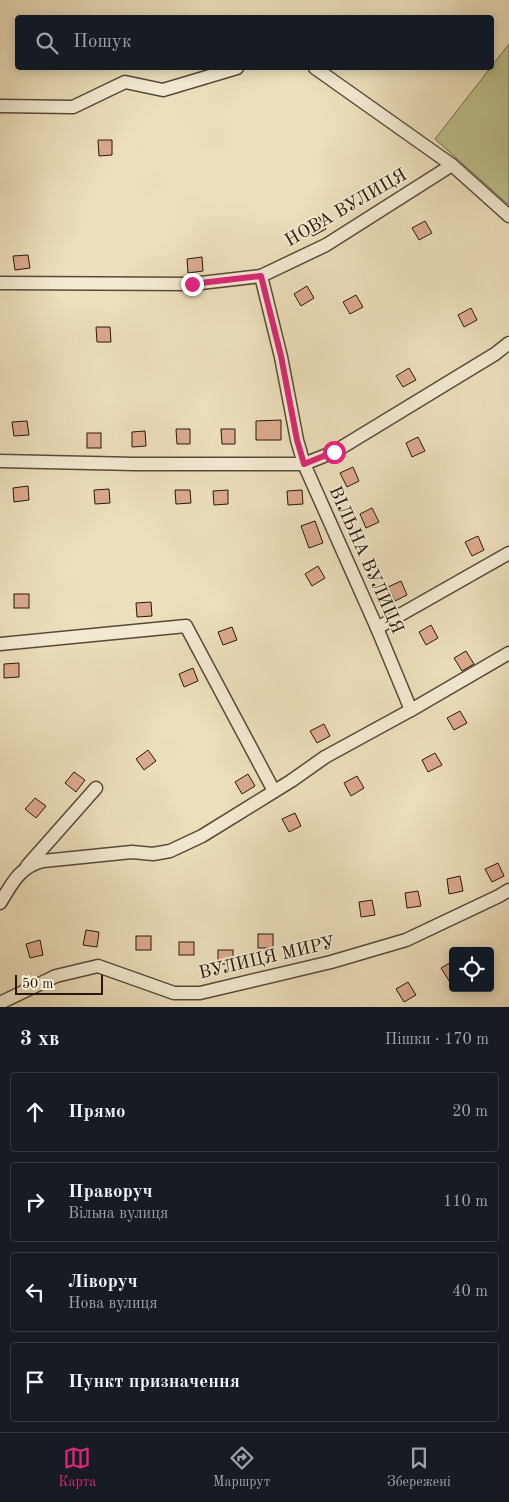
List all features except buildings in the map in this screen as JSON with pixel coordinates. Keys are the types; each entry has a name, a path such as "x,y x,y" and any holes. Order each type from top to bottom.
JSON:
{"street":[{"path":"0,106 73,107 125,82 164,90 230,70"},
{"path":"318,70 452,165 509,216"},
{"name":"НОВА ВУЛИЦЯ","path":"0,283 192,284 261,276 326,245 452,165"},
{"name":"ВІЛЬНА ВУЛИЦЯ","path":"261,276 281,356 297,440 304,464 377,628 411,710"},
{"path":"0,461 135,464 304,464 334,452 495,354 509,343"},
{"path":"377,628 509,553"},
{"path":"0,644 186,626 274,791"},
{"path":"24,869 31,864 42,861 132,852 153,854 170,851 202,836 291,781 324,757 411,710 509,653"},
{"path":"0,903 24,869 96,788"},
{"name":"ВУЛИЦЯ МИРУ","path":"0,1004 56,976 98,966 174,993 200,993 332,962 406,940 509,890"}],"green space":[{"path":"509,44 509,205 435,139 489,70 494,70 494,63"}],"route":[{"path":"192,284 261,276 281,356 297,440 304,464 334,452"}]}
